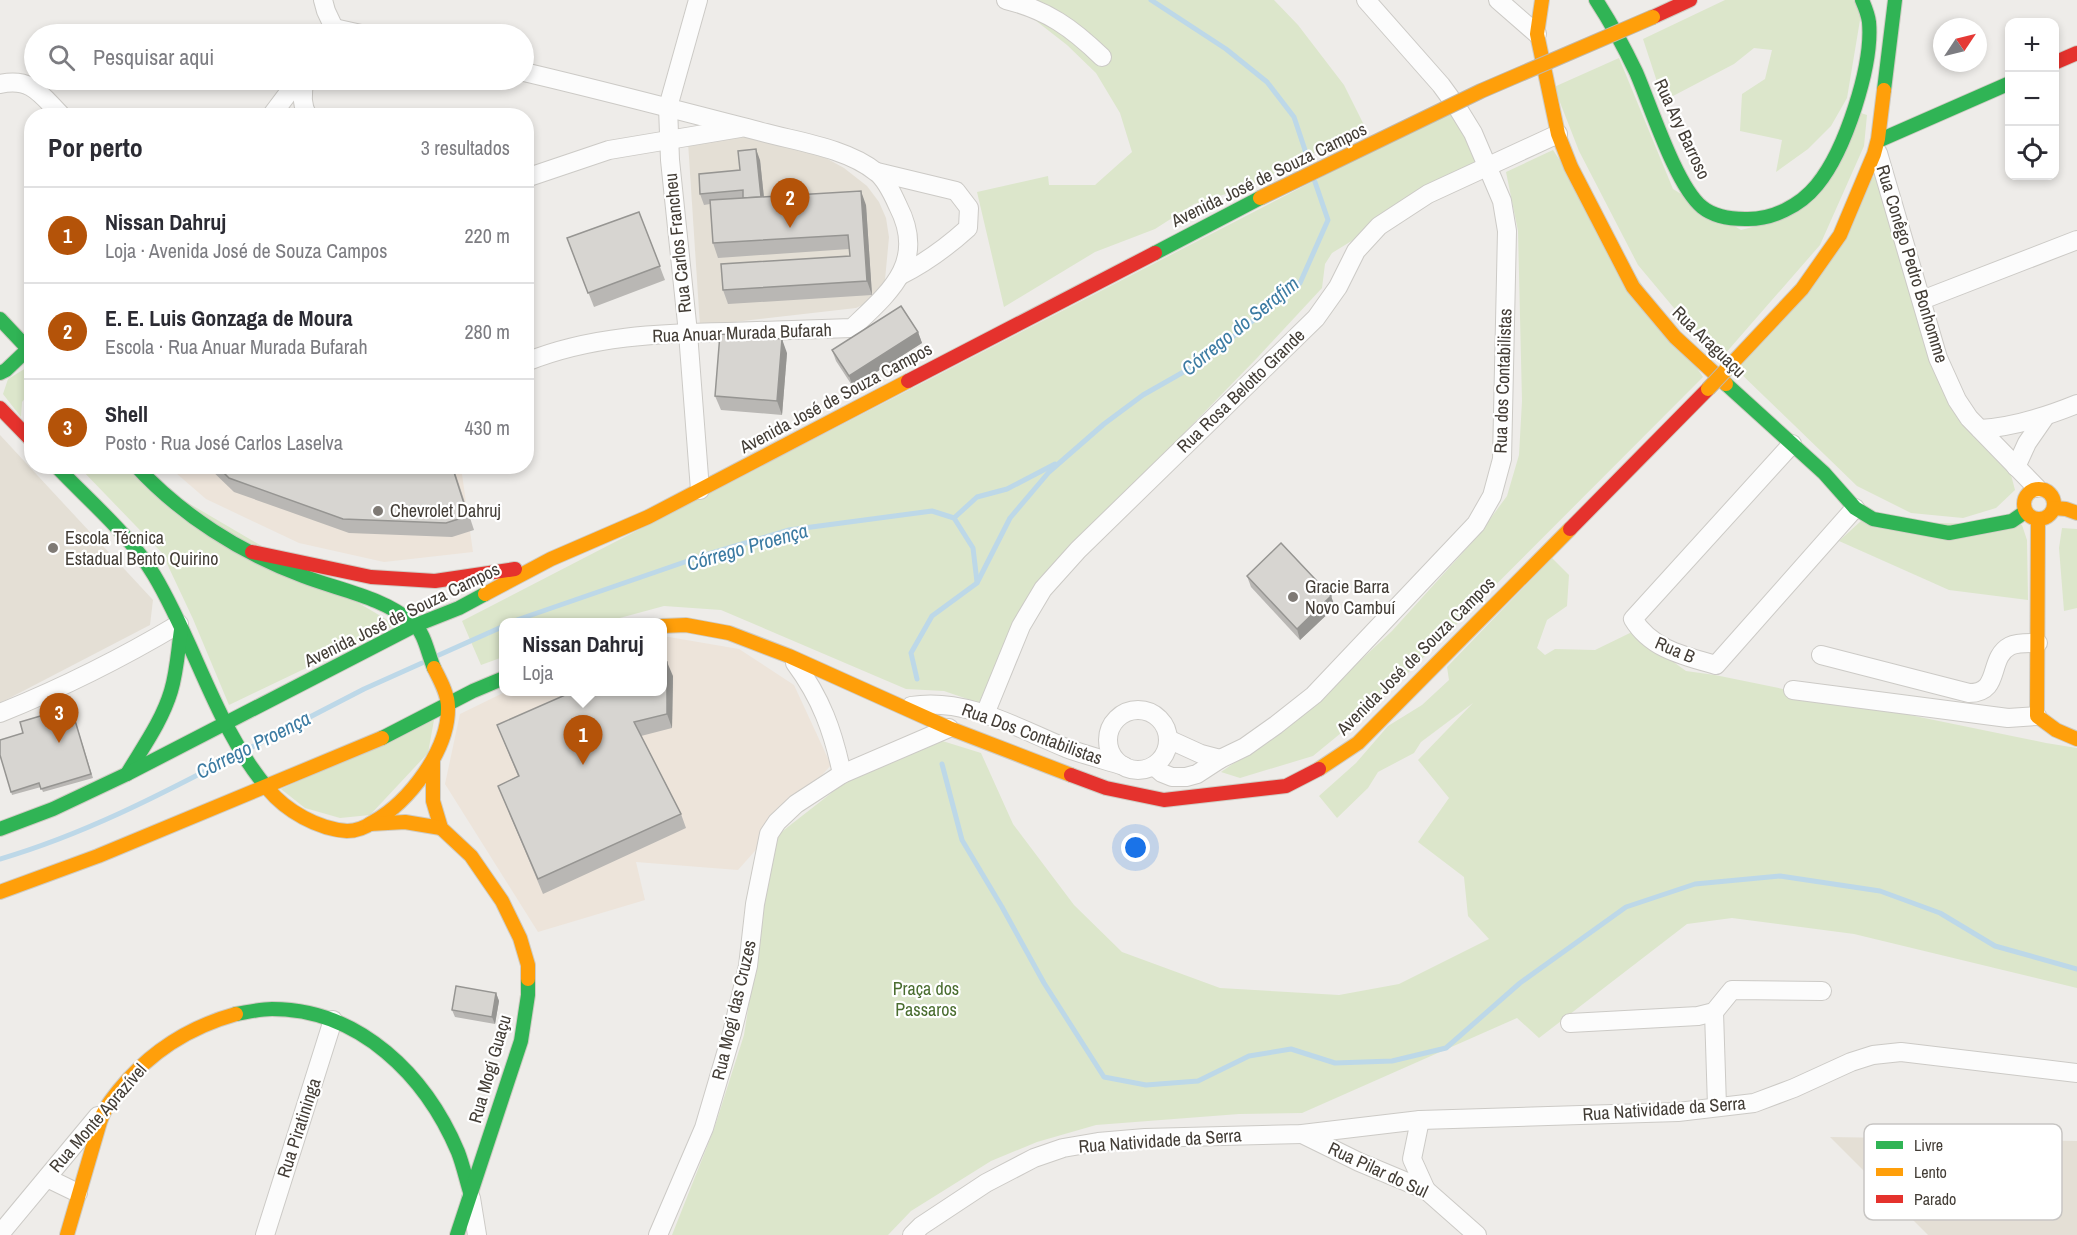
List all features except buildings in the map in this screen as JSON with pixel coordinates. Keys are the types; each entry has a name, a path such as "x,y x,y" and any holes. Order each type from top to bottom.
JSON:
{"main road":[{"name":"Rua Araguaçu","path":"1542,0 1537,34 1558,134 1571,167 1633,287 1675,338 1824,473 1855,508 1873,519 1949,533 2012,522 2025,512"},
{"name":"Rua Ary Barroso","path":"1596,0 1611,20 1677,168 1694,198 1701,206 1726,217 1756,220 1767,218 1800,200 1818,184 1837,152 1855,106 1865,69 1869,21 1862,0"},
{"name":"Avenida José de Souza Campos","path":"0,829 53,809 228,730 416,625 486,595 551,559 648,517 1260,198 1481,91 1690,0"},
{"path":"1868,50 1894,5"},
{"name":"Avenida José de Souza Campos","path":"667,626 686,625 729,633 789,656 949,728 1106,788 1164,800 1286,786 1322,767 1358,743 1708,389 1762,333 1819,266 1840,234 1878,145 1894,5"},
{"path":"2059,61 2077,53"},
{"path":"1865,69 1880,122"},
{"path":"1878,145 2005,85"},
{"path":"0,320 24,343"},
{"path":"0,373 24,354"},
{"path":"0,408 24,433"},
{"path":"63,474 155,576 228,730 260,783 282,805 317,827 353,831 370,824 395,807 412,792 433,761 446,728 448,705 416,625 376,603 299,574 252,552 207,526 171,500 144,474"},
{"path":"2037,488 2046,490 2054,502 2054,508 2048,516 2038,519 2029,516 2023,507 2025,497 2028,492 2037,488"},
{"path":"2054,508 2077,513"},
{"path":"2038,519 2037,716 2051,729 2077,739"},
{"path":"252,552 371,577 435,581 529,567 551,559"},
{"path":"127,774 155,727 171,690 180,627"},
{"path":"1,893 130,844 260,783 387,736 482,686 499,680"},
{"path":"370,824 405,822 441,828 433,801 433,761"},
{"name":"Rua Mogi Guaçu","path":"441,828 471,856 502,901 520,938 528,965 528,995 521,1041 457,1235"},
{"name":"Rua Monte Aprazível","path":"105,1108 126,1079 156,1052 198,1025 234,1013 264,1009 299,1010 348,1026 386,1051 415,1082 440,1119 458,1152 470,1192"},
{"path":"67,1235 105,1108"}],"street":[{"path":"323,0 329,24"},
{"name":"Rua Carlos Francheu","path":"698,0 668,107 670,160 688,333 700,490"},
{"path":"1006,0 1029,5 1054,19 1079,35 1102,57"},
{"name":"Rua dos Contabilistas","path":"1168,739 1164,725 1158,717 1140,710 1122,714 1109,730 1109,747 1113,756 1124,766 1134,770 1154,765 1162,773 1172,777 1186,777 1245,747 1314,695 1476,524 1492,496 1502,459 1507,231 1502,201 1473,133 1457,107 1441,85 1366,0"},
{"path":"1497,0 1537,34"},
{"name":"Rua Anuar Murada Bufarah","path":"534,74 668,107 847,155 877,172 891,192 905,220 909,249 902,275 880,302 852,328 688,333 600,341 573,346 534,360"},
{"path":"0,84 24,83"},
{"path":"34,90 53,108"},
{"path":"277,108 290,90"},
{"path":"302,90 304,108"},
{"name":"Rua Anuar Murada Bufarah","path":"534,175 609,150 745,128"},
{"name":"Rua Rosa Belotto Grande","path":"985,714 1021,626 1043,589 1078,550 1316,318 1338,287 1356,251 1379,226 1397,212 1428,194 1558,134"},
{"name":"Rua Conêgo Pedro Bonhomme","path":"1878,145 1938,358 1957,400 1969,418 2037,488"},
{"path":"877,172 956,191 969,208 968,228 947,247 902,275"},
{"path":"1922,300 2077,240"},
{"path":"1980,429 2004,428 2045,417 2077,405"},
{"path":"2016,467 2027,443 2045,417"},
{"name":"Rua B","path":"1792,444 1633,619 1640,630 1651,641 1678,654 1716,665 1855,508"},
{"path":"0,713 36,699 180,627"},
{"path":"1821,655 1969,693 1978,693 1991,682 1997,660 2009,646 2038,643"},
{"path":"789,656 803,674 828,719 835,739 842,774"},
{"path":"1793,690 2008,718 2037,716"},
{"name":"Rua Dos Contabilistas","path":"904,708 931,703 946,704 985,714 1067,748 1124,766"},
{"name":"Rua Mogi das Cruzes","path":"658,1235 704,1128 732,1033 748,966 755,904 769,834 777,822 796,804 842,774 949,728"},
{"path":"1154,765 1167,749 1168,739 1201,754 1245,789"},
{"name":"Rua dos Contabilistas","path":"1067,748 1109,747"},
{"path":"1570,1023 1698,1016 1714,1012 1732,990 1822,991"},
{"path":"1714,1012 1718,1106"},
{"name":"Rua Piratininga","path":"265,1235 333,1020"},
{"name":"Rua Natividade da Serra","path":"916,1231 986,1182 1034,1158 1063,1148 1098,1142 1145,1138 1302,1134 1420,1120 1678,1112 1754,1103 1851,1062 1873,1055 1901,1052 2077,1073"},
{"name":"Rua Monte Aprazível","path":"0,1234 105,1108"},
{"path":"1420,1120 1412,1159 1426,1190"},
{"path":"1359,1162 1359,1149 1364,1128"},
{"name":"Rua Pilar do Sul","path":"1302,1134 1359,1162 1426,1190 1477,1235"},
{"path":"47,1178 78,1193"},
{"name":"Rua Monte Aprazível","path":"470,1192 477,1235"}],"shaded area":[{"path":"747,136 815,152 844,168 867,186 879,202 886,218 889,237 885,280 877,298 856,308 700,326 688,142"},
{"name":"Escola Técnica Estadual Bento Quirino","path":"0,435 24,461 24,474 36,474 153,600 150,625 0,703"},
{"name":"Chevrolet Dahruj","path":"177,474 462,474 473,552 384,562 299,543 206,499"},
{"path":"667,637 739,649 794,685 831,765 738,870 636,862 645,900 538,932 445,784 460,714 499,695 667,696"},
{"path":"1830,1137 1864,1138 1864,1171"},
{"path":"2062,1141 2077,1141 2077,1235 1928,1235 1913,1220 2062,1220"}],"green space":[{"path":"1026,0 1274,0 1298,25 1344,85 1365,127 1248,187 1194,204 1155,229 1095,252 1004,307 977,192 1048,176 1049,185 1095,185 1132,152 1120,113 1096,73 1067,45 1035,20"},
{"path":"1725,0 1854,0 1861,14 1847,98 1831,126 1808,149 1776,172 1782,140 1740,131 1742,94 1765,79 1772,50 1754,48 1734,64 1673,96 1661,94 1643,39"},
{"path":"1619,58 1673,189 1741,230 1784,219 1858,112 1867,115 1864,146 1820,245 1724,355 1679,314 1638,265 1579,151 1554,87"},
{"path":"1457,107 1487,166 1428,194 1332,253 1325,264 1322,288 1153,465 1010,631 979,703 944,691 906,689 721,610 664,606 620,618 499,618 499,658 481,665 462,621"},
{"path":"1553,150 1703,377 1380,701 1313,756 1240,778 1221,772 1295,721 1392,631 1476,538 1507,496 1519,455 1522,401 1518,231 1506,172"},
{"path":"1879,169 1939,377 2010,471 2015,490 1996,508 1963,518 1911,513 1857,486 1736,369"},
{"path":"24,369 24,400 21,417 3,394 8,379"},
{"path":"86,474 139,474 396,625 229,705 162,553"},
{"path":"1861,521 2022,525 2027,540 2028,600 1949,590 1839,541"},
{"path":"2062,528 2077,529 2077,608 2064,611 2059,548"},
{"name":"Praça dos Passaros","path":"1552,558 1569,575 1567,606 1547,620 1537,648 1545,655 1555,649 1595,650 1632,632 1686,671 2077,748 2077,988 1854,934 1732,918 1687,924 1539,1038 1517,1018 1302,1113 1239,1114 1096,1125 1037,1142 991,1161 911,1211 888,1235 672,1235 714,1129 744,1035 775,837 848,780 936,739 981,753 1013,824 1074,905 1122,952 1220,988 1339,995 1399,984 1489,939 1468,916 1464,877 1418,842 1449,798 1418,760 1473,703 1421,742 1414,753 1378,772 1368,788 1337,818 1319,796 1356,763 1388,726 1422,705 1449,680 1447,667"},
{"path":"434,720 428,753 370,815 340,818 305,808 281,789"}],"waterway":[{"name":"Córrego do Serafim","path":"1151,0 1226,49 1267,82 1294,117 1309,162"},
{"name":"Córrego do Serafim","path":"917,679 911,653 932,616 977,583 1010,518 1049,472 1104,424 1143,395 1187,370 1300,283 1328,220 1315,182"},
{"name":"Córrego do Serafim","path":"954,518 977,497 1007,489 1055,464"},
{"name":"Córrego Proença","path":"523,618 705,555 789,530 932,511 954,518 973,548 977,582"},
{"name":"Córrego Proença","path":"439,655 499,628"},
{"name":"Córrego Proença","path":"248,749 364,689 422,663"},
{"name":"Córrego Proença","path":"0,859 90,826 148,800 234,756"},
{"path":"942,764 962,840 1044,983 1104,1077 1146,1085 1198,1081 1249,1056 1291,1049 1335,1063 1392,1061 1446,1048 1520,983 1626,907 1695,884 1780,876 1880,891 1940,913 1995,946 2077,969"}],"traffic: fast":[{"path":"1596,0 1636,72 1664,144 1692,196 1711,213 1728,218 1745,219 1765,217 1794,205 1817,185 1838,151 1855,107 1867,61 1869,22 1862,0"},
{"path":"1884,90 1895,0"},
{"path":"1880,140 2005,85"},
{"path":"1155,253 1260,198"},
{"path":"0,319 24,344"},
{"path":"0,373 24,353"},
{"path":"1726,384 1824,473 1855,508 1873,519 1949,533 2012,521 2025,512"},
{"path":"64,474 121,532 154,575 234,739 268,789"},
{"path":"144,474 172,501 192,516 257,556 317,581 375,600 401,614 417,627 426,644 434,668"},
{"path":"0,829 53,809 127,774 416,625 459,608 485,594"},
{"path":"127,774 163,713 175,676 181,630"},
{"path":"382,738 499,680"},
{"path":"457,1235 521,1041 528,979"},
{"path":"236,1014 272,1009 304,1012 334,1021 361,1034 386,1052 408,1073 428,1098 444,1124 458,1152 470,1192"}],"traffic: slow":[{"path":"1542,0 1537,34 1558,134 1571,167 1633,287 1675,337 1726,384"},
{"path":"1260,198 1481,91 1653,17"},
{"path":"1724,372 1802,289 1840,235 1874,154 1884,90"},
{"path":"1708,389 1724,372"},
{"path":"485,594 551,559 648,517 908,381"},
{"path":"2039,489 2050,493 2054,504 2050,515 2039,519 2028,515 2024,504 2028,493 2039,489"},
{"path":"2054,508 2077,513"},
{"path":"2038,519 2037,716 2056,730 2077,739"},
{"path":"1319,769 1358,743 1570,529"},
{"path":"667,626 686,625 729,633 789,656 949,728 1071,775"},
{"path":"268,789 284,805 303,818 336,830 347,831 361,828 387,813 413,788 434,757 442,740 447,723 448,702 434,668"},
{"path":"0,892 98,856 382,738"},
{"path":"433,761 433,801 441,828 471,856 502,901 520,938 528,965 528,979"},
{"path":"370,824 405,822 441,828"},
{"path":"67,1235 100,1122 113,1097 131,1076 157,1053 202,1026 236,1014"}],"traffic: jam":[{"path":"1653,17 1690,0"},
{"path":"2059,61 2077,53"},
{"path":"908,381 1155,253"},
{"path":"1570,529 1708,389"},
{"path":"0,408 24,433"},
{"path":"252,552 371,577 435,581 515,569"},
{"path":"1071,775 1106,788 1164,800 1286,786 1319,769"}],"place":[{"name":"E. E. Luis Gonzaga de Moura","path":"790,228"},
{"name":"Chevrolet Dahruj","path":"378,511"},
{"name":"Escola Técnica Estadual Bento Quirino","path":"53,548"},
{"name":"Gracie Barra Novo Cambuí","path":"1293,597"},
{"name":"Shell","path":"59,743"},
{"name":"Nissan Dahruj","path":"583,765"}]}
